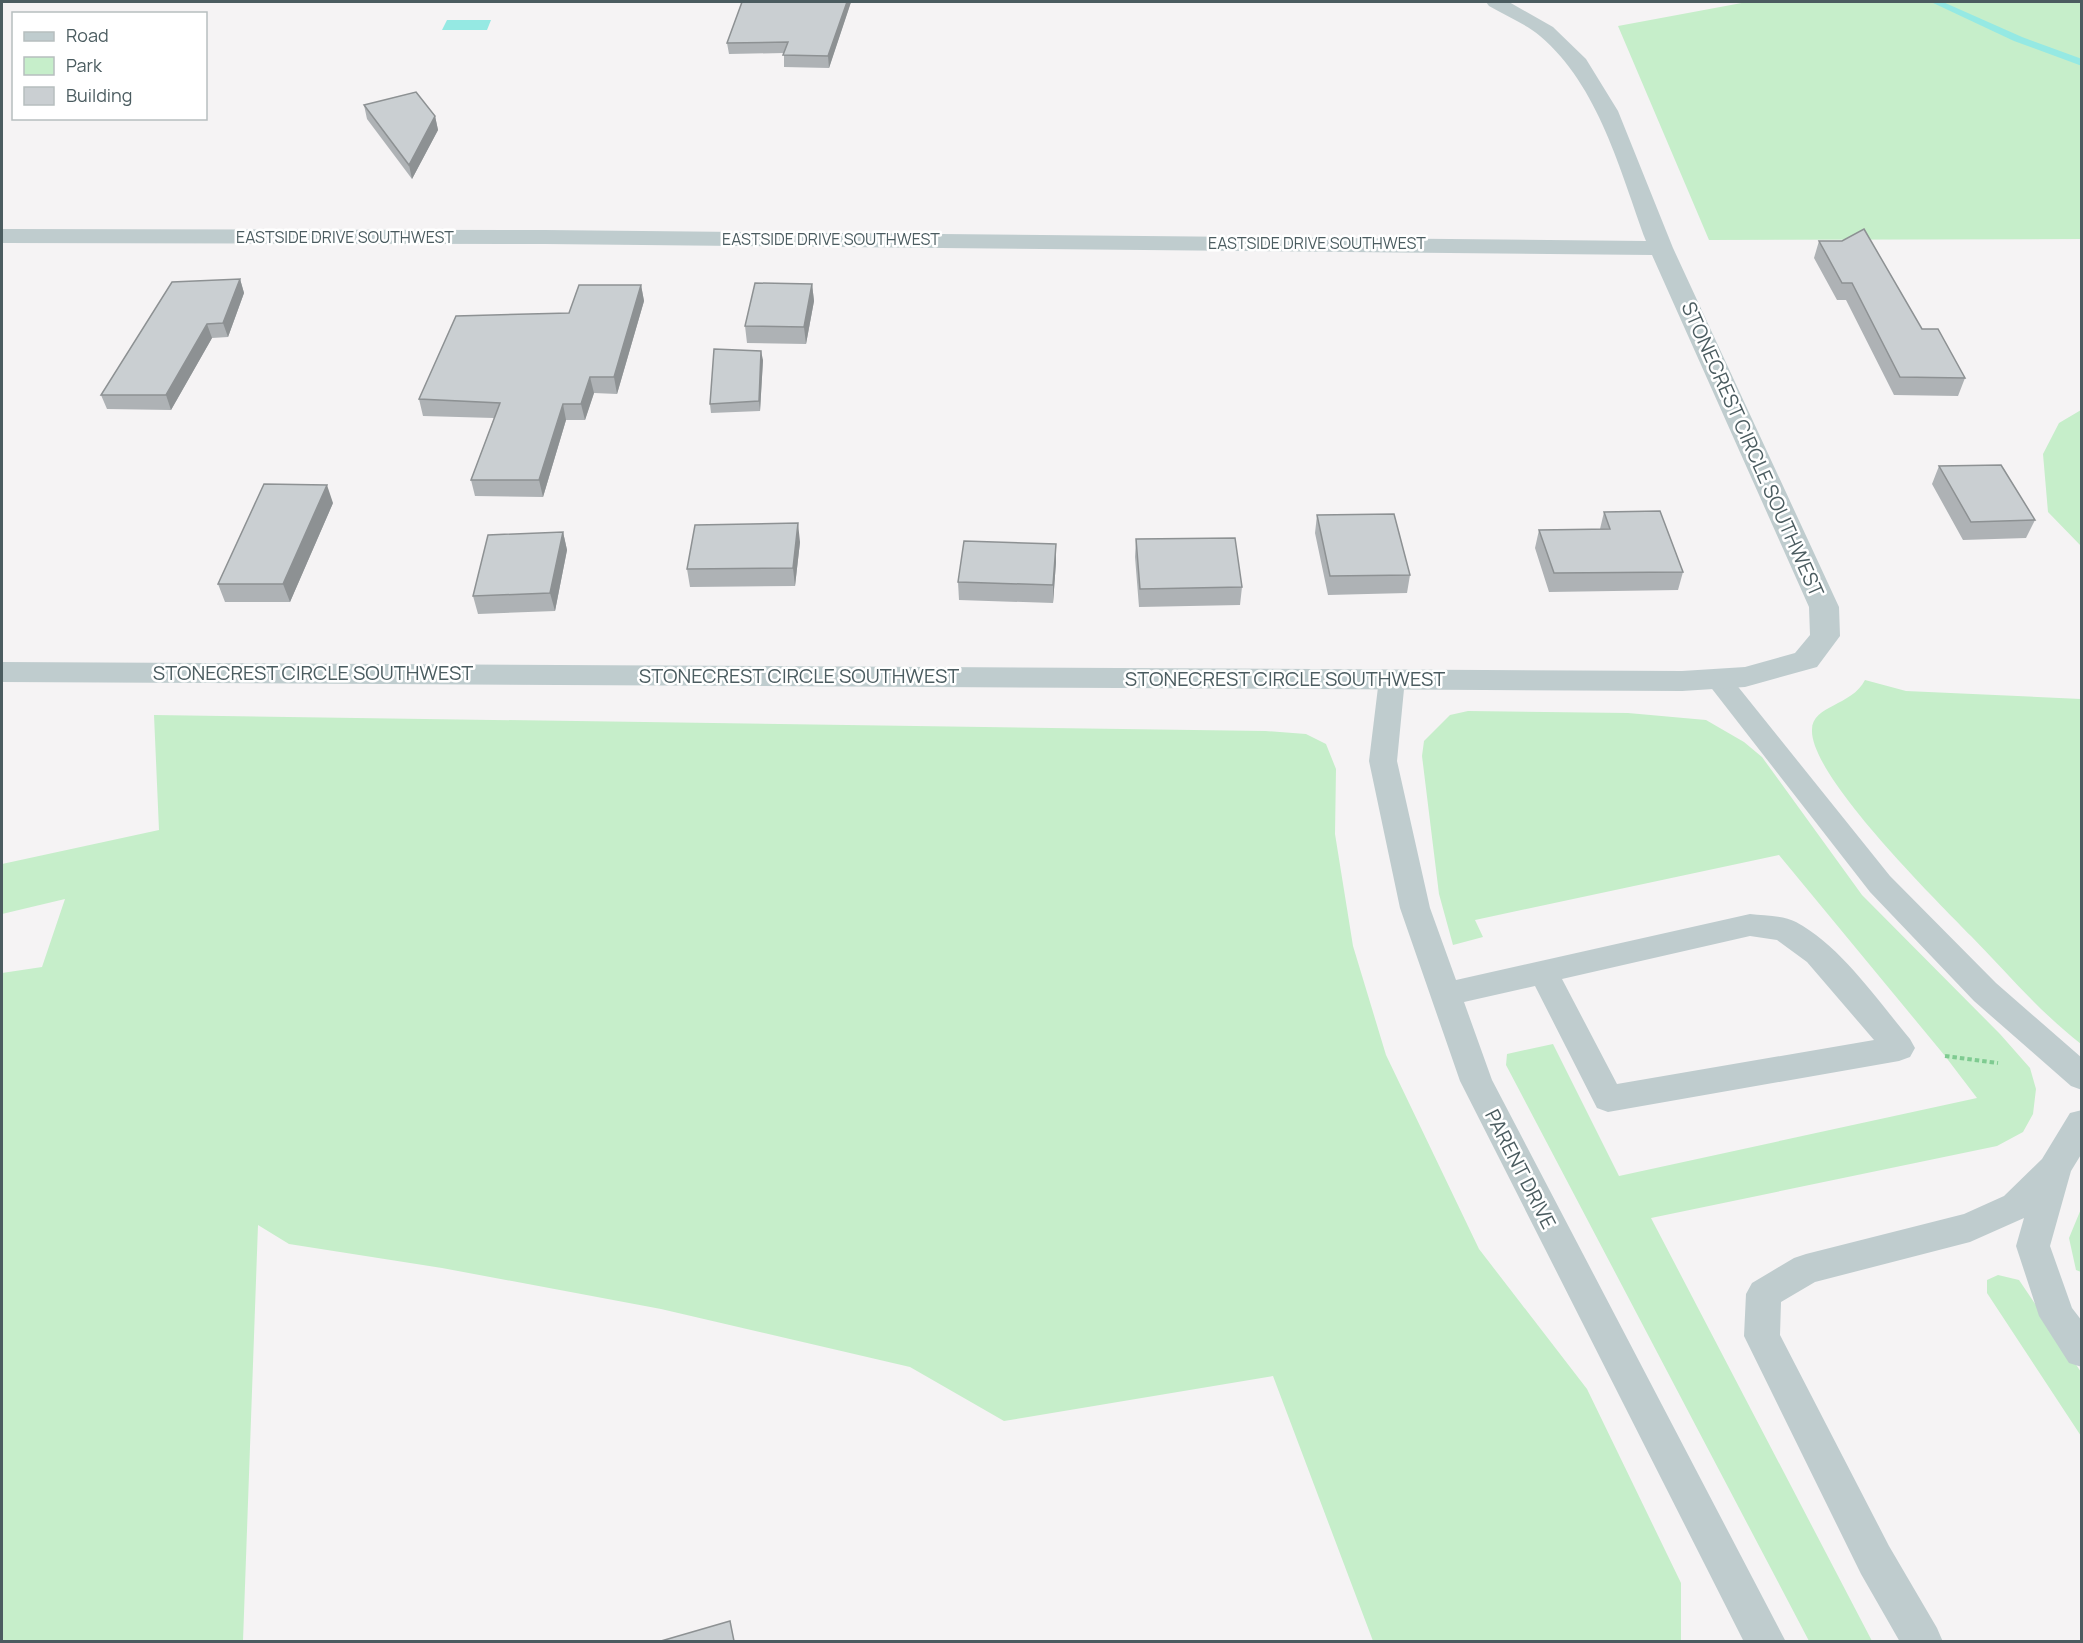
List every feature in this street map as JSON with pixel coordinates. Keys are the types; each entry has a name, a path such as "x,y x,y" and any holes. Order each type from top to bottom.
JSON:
{"street":[{"name":"STONECREST CIRCLE SOUTHWEST","path":"2,672 1682,681 1745,677 1806,660 1825,636 1824,607 1661,248 1607,111 1579,63 1546,31 1496,2"},
{"name":"EASTSIDE DRIVE SOUTHWEST","path":"2,236 593,238 1661,248"}],"lane":[{"name":"PARENT DRIVE","path":"1392,679 1383,761 1415,908 1476,1081 1760,1636"},
{"path":"1718,679 1880,884 1985,992 2082,1077"},
{"path":"1445,994 1750,925 1785,930 1818,954 1899,1048 1608,1099 1543,972"},
{"path":"1923,1641 1875,1560 1762,1336 1764,1294 1806,1269 1970,1227 2016,1206 2054,1169 2082,1123"},
{"path":"2054,1169 2033,1246 2057,1316 2082,1351"}],"path":[{"path":"1945,1056 2009,1065"}],"green space":[{"path":"1747,2 2081,2 2081,239 1709,240 1618,26"},
{"path":"2081,410 2081,546 2048,512 2043,454 2059,423"},
{"path":"1865,680 1906,691 2081,699 2081,1044 2038,1006 1905,868 1852,806 1831,777 1817,751 1812,730 1814,722 1818,715 1859,689"},
{"path":"1468,711 1628,713 1706,720 1744,742 1762,757 1862,895 2000,1034 2030,1068 2036,1089 2033,1114 2023,1132 1997,1146 1651,1218 1872,1641 1809,1641 1506,1065 1507,1054 1553,1044 1619,1176 1977,1098 1779,855 1475,920 1483,937 1453,945 1439,894 1422,756 1424,741 1450,715"},
{"path":"154,715 1265,731 1306,734 1326,744 1336,769 1335,834 1353,946 1386,1055 1479,1249 1587,1389 1681,1583 1681,1641 1373,1641 1273,1376 1004,1421 910,1367 661,1309 442,1268 289,1244 258,1225 243,1641 2,1641 2,973 42,967 65,899 2,914 2,864 159,830"},
{"path":"2081,1209 2081,1272 2076,1270 2069,1238"},
{"path":"1998,1275 2019,1280 2081,1372 2081,1436 1987,1293 1987,1280"}],"water":[{"path":"447,20 491,20 487,30 442,30"}],"building":[{"path":"742,2 847,2 828,56 783,55 788,42 727,43"},
{"path":"416,92 435,116 409,165 364,105"},
{"path":"1864,229 1922,329 1938,329 1965,378 1900,377 1852,283 1842,283 1819,241 1842,241"},
{"path":"240,279 223,323 207,324 166,395 101,395 172,282"},
{"path":"755,283 812,284 804,327 745,326"},
{"path":"579,285 641,285 614,377 590,377 581,404 563,404 539,480 471,480 500,403 419,399 456,316 569,313"},
{"path":"714,349 761,351 759,401 710,404"},
{"path":"2001,465 2035,520 1971,522 1939,466"},
{"path":"264,484 327,485 283,584 218,584"},
{"path":"1660,511 1683,572 1554,573 1539,530 1610,529 1604,512"},
{"path":"1394,514 1410,575 1330,576 1317,515"},
{"path":"798,523 793,568 687,569 695,525"},
{"path":"563,532 550,593 473,596 488,535"},
{"path":"1235,538 1242,587 1140,589 1136,539"},
{"path":"964,541 1056,544 1053,585 958,582"},
{"path":"730,1621 734,1641 661,1641"}],"waterway":[{"path":"1936,2 2018,39 2082,63"}]}
